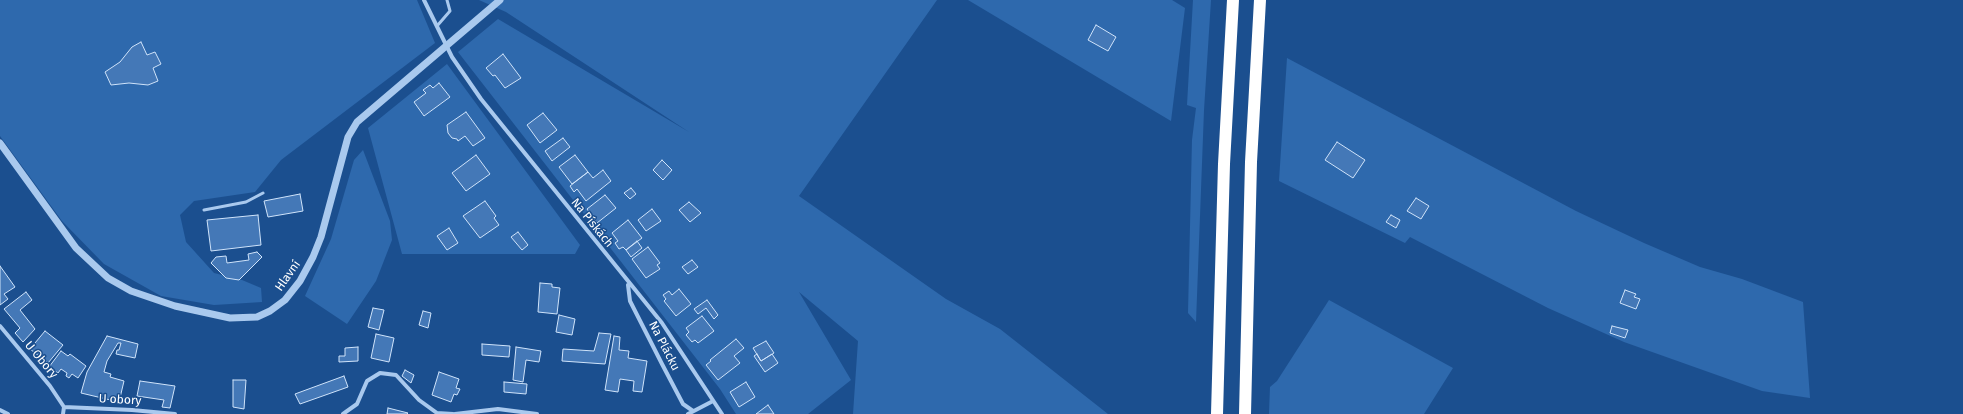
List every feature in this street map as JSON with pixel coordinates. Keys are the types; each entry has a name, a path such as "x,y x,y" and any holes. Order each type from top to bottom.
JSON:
{"highway":[{"path":"1217,414 1224,171 1233,0"},
{"path":"1245,414 1251,162 1260,0"}],"street":[{"name":"Na Pískách","path":"424,0 452,57 481,99 628,284 662,323 722,414"},
{"name":"Hlavní","path":"0,143 76,248 108,278 130,291 174,306 230,318 257,317 270,311 285,300 300,281 313,257 321,237 348,138 354,126 365,113 500,0"},
{"name":"Na Plácku","path":"628,284 630,301 662,364 683,404 693,411"},
{"name":"U Obory","path":"0,326 50,386 64,407"},
{"path":"343,414 357,404 367,381 380,373 396,374 419,400 437,413 454,414 498,409 537,414"},
{"path":"688,414 713,401"},
{"path":"63,414 64,407"},
{"name":"U obory","path":"64,407 132,410 175,414"},
{"path":"0,410 8,414"}],"lane":[{"path":"437,26 450,11 447,0"},
{"path":"204,210 246,202 263,193"}],"shaded area":[{"path":"0,0 417,0 435,43 281,160 255,192 194,201 180,215 186,242 214,273 242,280 261,288 262,302 214,305 161,296 104,264 62,221 0,136"},
{"path":"479,0 937,0 799,196 946,299 1000,329 1108,414 853,414 858,341 799,292 851,380 808,414 736,414 720,389 458,52 498,19 689,132 506,12","holes":["662,160 672,170 663,180 653,170"]},
{"path":"968,0 1172,0 1185,8 1171,121"},
{"path":"1193,0 1211,0 1204,110 1196,322 1188,313 1192,140 1196,108 1187,105"},
{"path":"1287,58 1576,211 1700,267 1742,279 1803,302 1810,398 1762,391 1624,342 1548,308 1410,237 1405,243 1279,181"},
{"path":"447,64 580,245 575,254 402,254 368,128"},
{"path":"363,150 390,221 392,240 376,281 347,324 305,296 331,239 354,160"},
{"path":"1329,300 1453,368 1424,414 1269,414 1270,387 1277,381"}],"building":[{"path":"1096,25 1116,37 1108,51 1088,40"},
{"path":"141,42 147,55 155,52 161,64 153,68 158,81 148,85 129,83 111,85 105,72 120,62 132,47"},
{"path":"503,54 521,78 505,88 495,75 493,76 486,68"},
{"path":"439,83 450,97 424,116 414,102 426,93 423,90 430,85 433,88"},
{"path":"466,112 485,138 473,146 465,136 458,141 457,139 452,138 448,133 447,125"},
{"path":"543,113 557,130 540,143 527,125"},
{"path":"563,138 570,147 552,161 545,151"},
{"path":"1337,142 1365,160 1353,178 1325,160"},
{"path":"476,155 490,174 466,191 452,173"},
{"path":"575,155 588,172 572,184 559,167"},
{"path":"662,160 672,170 663,180 653,170"},
{"path":"603,170 611,181 586,201 577,189 574,192 570,186 588,172 593,178"},
{"path":"631,188 636,194 630,199 624,193"},
{"path":"300,194 303,211 268,217 264,201"},
{"path":"605,195 616,208 597,223 587,209"},
{"path":"1416,198 1429,206 1421,219 1407,211"},
{"path":"485,201 496,216 494,218 499,225 480,238 463,216"},
{"path":"689,202 701,213 690,222 679,210"},
{"path":"652,209 661,221 646,231 638,220"},
{"path":"258,215 261,245 211,251 207,220"},
{"path":"1391,215 1400,220 1396,228 1386,222"},
{"path":"628,220 642,238 626,250 623,247 619,249 615,243 618,241 612,233"},
{"path":"449,228 458,243 447,250 437,236"},
{"path":"518,232 528,245 522,250 511,237"},
{"path":"637,241 642,248 631,257 626,250"},
{"path":"648,247 660,263 657,265 660,269 646,278 632,259"},
{"path":"257,252 262,257 239,280 226,278 211,263 216,257 226,256 227,263 249,260 248,254"},
{"path":"692,260 698,267 688,274 682,267"},
{"path":"0,266 15,287 4,294 8,299 0,305"},
{"path":"540,283 552,284 552,287 560,288 557,314 538,312"},
{"path":"679,289 691,304 676,316 664,301 666,299 663,295 669,291 672,295"},
{"path":"1625,290 1636,294 1634,297 1640,299 1636,309 1620,303"},
{"path":"26,292 32,300 20,310 35,329 23,342 15,333 20,328 4,309"},
{"path":"707,300 718,315 714,319 706,308 698,314 694,309"},
{"path":"373,308 384,310 379,330 368,327"},
{"path":"423,311 431,313 428,328 419,325"},
{"path":"559,315 575,319 572,335 556,332"},
{"path":"702,316 714,331 698,343 695,340 692,342 686,335 689,332 686,328"},
{"path":"1612,326 1628,330 1625,338 1610,333"},
{"path":"45,331 63,345 48,363 30,349"},
{"path":"599,333 611,334 605,364 562,361 563,349 594,351"},
{"path":"376,334 394,338 389,362 371,358"},
{"path":"107,336 138,344 135,358 116,354 121,343 118,343 107,361 104,372 111,374 110,377 124,381 119,402 81,393 87,372"},
{"path":"614,336 620,337 619,350 629,351 628,358 647,361 642,392 633,391 634,381 620,379 618,392 605,390"},
{"path":"736,339 744,348 734,356 740,363 718,380 706,365"},
{"path":"766,341 774,353 761,361 753,348"},
{"path":"482,344 510,346 509,357 482,355"},
{"path":"358,347 358,361 339,362 339,356 345,356 345,348"},
{"path":"516,347 541,351 539,362 526,360 523,382 513,380"},
{"path":"61,351 68,356 70,354 86,366 78,378 72,374 69,378 66,376 67,373 61,369 58,373 49,367"},
{"path":"757,354 761,361 772,354 778,363 765,372 754,356"},
{"path":"405,370 414,375 411,383 402,376"},
{"path":"439,372 459,379 456,388 460,389 457,395 454,394 451,402 432,395"},
{"path":"344,376 348,387 300,404 295,394"},
{"path":"233,380 246,380 244,409 233,407"},
{"path":"140,381 175,386 170,408 162,407 164,400 137,396"},
{"path":"504,382 527,384 526,394 504,392"},
{"path":"746,382 755,397 739,407 730,392"},
{"path":"768,405 774,414 756,414"},
{"path":"388,408 408,413 387,414"}]}
